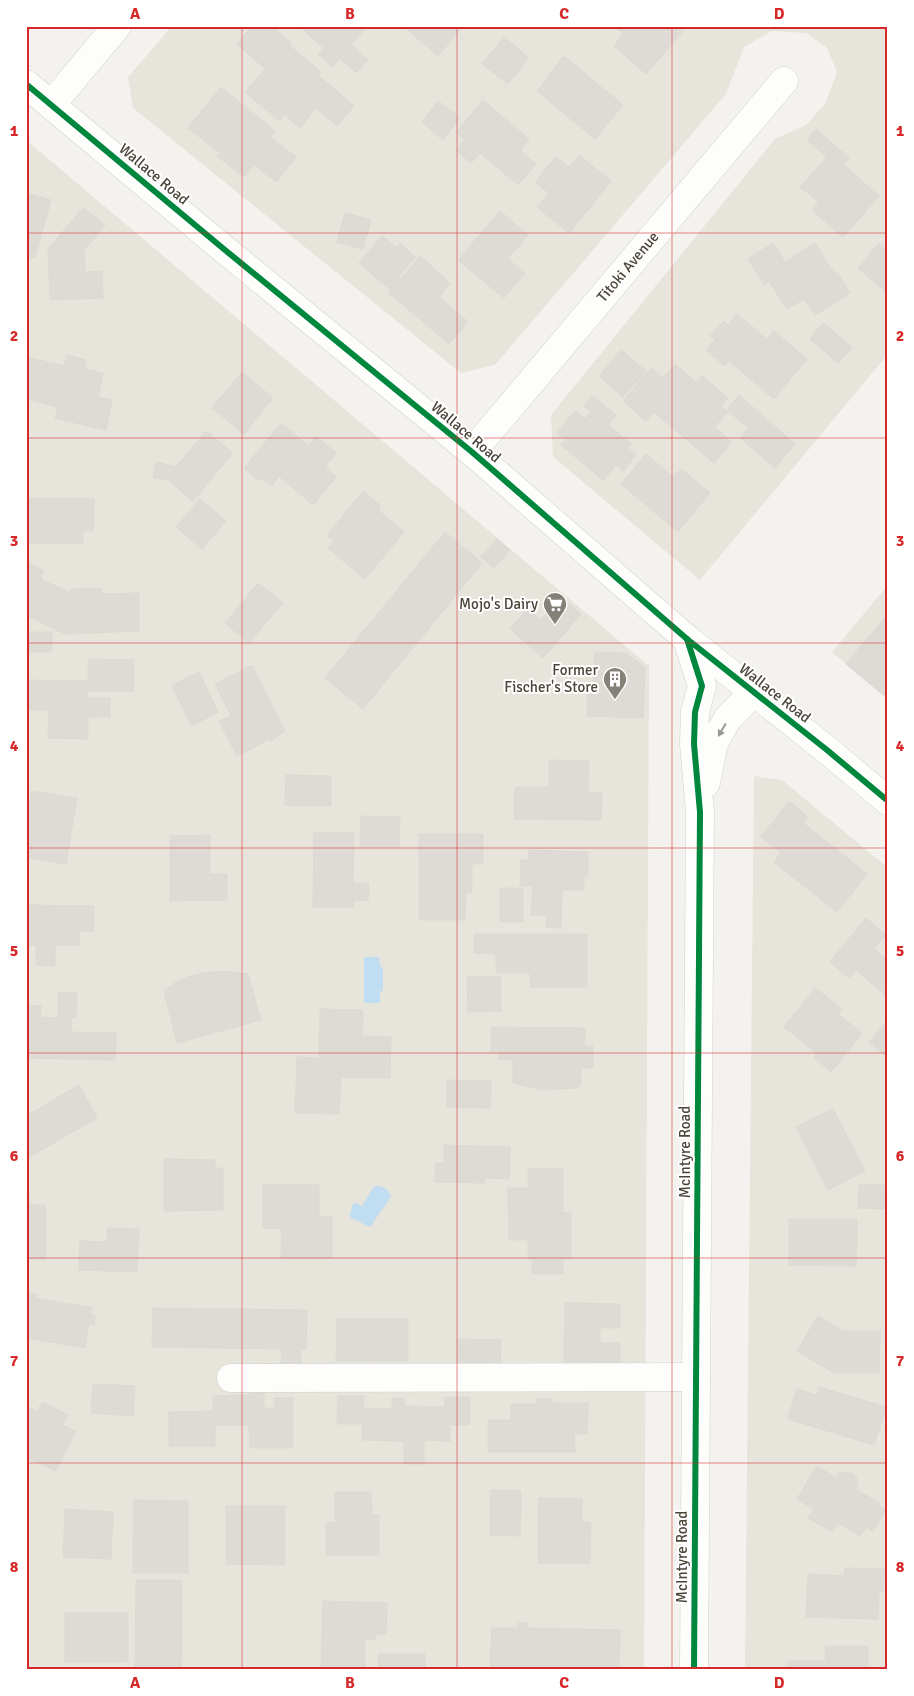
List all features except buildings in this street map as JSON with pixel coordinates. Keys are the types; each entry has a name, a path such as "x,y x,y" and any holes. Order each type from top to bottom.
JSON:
{"street":[{"path":"51,105 117,26"},
{"name":"Titoki Avenue","path":"472,452 784,82"},
{"name":"Wallace Road","path":"26,84 472,452 687,639 888,801"},
{"name":"McIntyre Road","path":"687,639 702,686 695,712 694,744 700,812 694,1670"},
{"name":"McIntyre Road","path":"700,812 714,743 728,718 753,693"},
{"path":"231,1378 696,1378"}],"shaded area":[{"path":"172,26 888,26 888,354 700,580 553,457 551,415 775,139 806,125 825,104 837,72 827,48 807,33 772,31 744,47 726,94 495,365 461,373 133,108 128,77"},
{"path":"26,140 649,666 644,1670 26,1670"},
{"path":"888,585 888,611 846,664 832,652"},
{"path":"754,776 782,780 888,868 888,1670 745,1670"}],"water":[{"path":"364,957 379,957 380,967 383,967 383,991 380,991 380,1003 364,1003"},
{"path":"376,1186 386,1189 391,1197 370,1227 351,1218 350,1214 353,1203 362,1206"}],"cycle path":[{"path":"26,84 472,452 687,639 888,801"},
{"path":"687,639 702,686 695,712 694,744 700,812 694,1670"}],"place":[{"name":"Mojo's Dairy","path":"555,625"},
{"name":"Former Fischer's Store","path":"615,700"}]}
